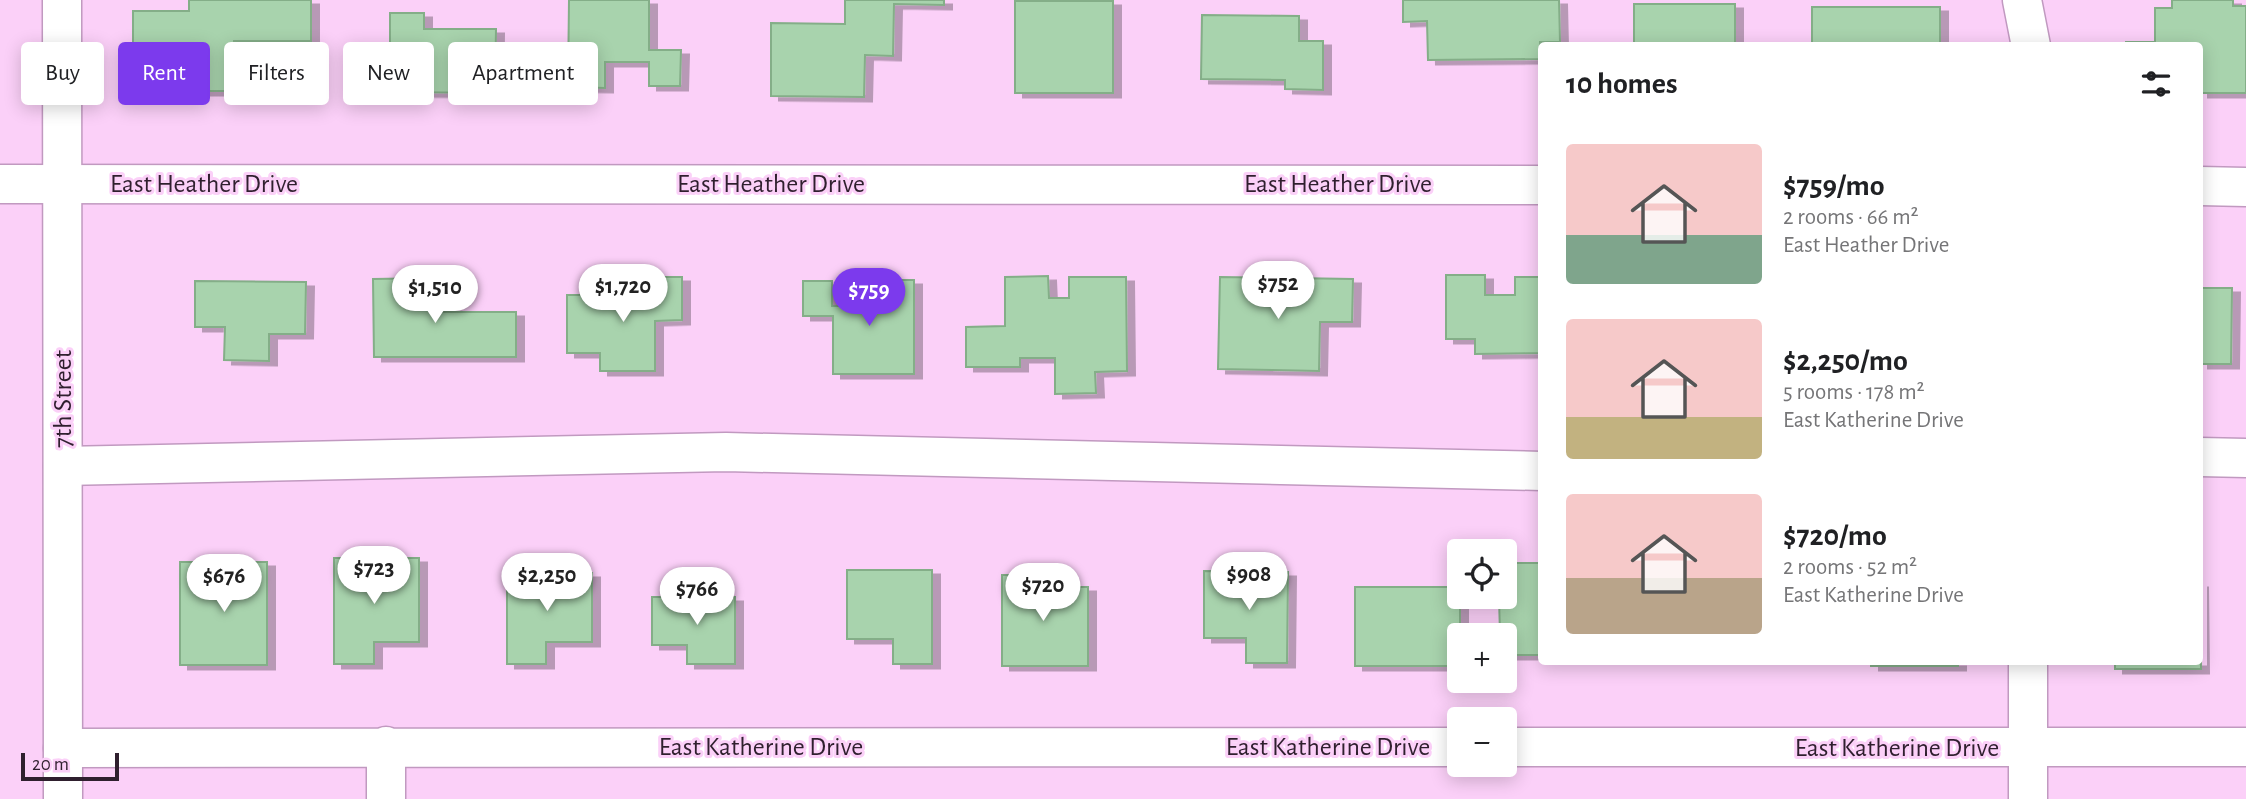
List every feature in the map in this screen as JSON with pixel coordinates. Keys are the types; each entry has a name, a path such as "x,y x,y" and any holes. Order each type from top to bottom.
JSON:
{"street":[{"name":"7th Street","path":"62,0 63,799"},
{"path":"2022,0 2030,42"},
{"name":"East Heather Drive","path":"0,184 1538,185"},
{"path":"2203,186 2246,187"},
{"path":"63,466 726,452 1538,471"},
{"path":"2203,457 2246,458"},
{"path":"2028,665 2028,799"},
{"path":"386,746 386,799"},
{"name":"East Katherine Drive","path":"63,748 1447,747"},
{"name":"East Katherine Drive","path":"1517,747 2246,747"}],"building":[{"path":"189,0 311,0 311,41 224,42 224,91 210,91 210,42 133,42 133,11 189,11"},
{"path":"569,0 649,0 649,50 681,50 680,86 649,86 649,62 605,62 605,88 598,88 598,42 569,42"},
{"path":"845,0 944,0 944,5 894,4 893,56 865,55 864,97 771,96 771,23 845,24"},
{"path":"1403,0 1559,0 1560,42 1538,42 1538,59 1428,60 1427,21 1403,22"},
{"path":"2172,0 2233,0 2233,6 2246,6 2246,93 2203,93 2203,42 2155,42 2155,8 2172,8"},
{"path":"1015,1 1113,1 1113,93 1015,93"},
{"path":"1634,4 1735,4 1735,42 1634,42"},
{"path":"1812,7 1940,7 1940,42 1812,42"},
{"path":"390,13 424,13 424,29 496,29 496,42 448,42 448,93 434,92 434,42 390,42"},
{"path":"1202,15 1299,16 1299,41 1323,41 1323,90 1285,89 1285,80 1201,79"},
{"path":"1446,275 1485,275 1485,295 1515,295 1515,277 1538,277 1538,353 1475,354 1475,339 1446,339"},
{"path":"1048,276 1049,298 1069,298 1069,277 1126,277 1127,371 1095,372 1096,393 1055,394 1055,358 1020,358 1020,367 966,367 966,327 1005,326 1005,277"},
{"path":"647,277 682,277 682,320 655,321 655,371 600,371 600,353 567,353 567,295 647,295"},
{"path":"1220,277 1353,279 1352,322 1320,322 1319,371 1218,369"},
{"path":"434,278 434,312 516,312 516,357 374,357 373,279"},
{"path":"877,280 914,280 914,374 833,374 833,316 803,316 803,281 832,281 832,306 877,306"},
{"path":"195,281 306,282 305,334 269,334 269,361 224,360 225,327 195,327"},
{"path":"2203,288 2232,288 2231,364 2203,364"},
{"path":"334,558 419,558 419,642 374,642 374,664 334,664"},
{"path":"180,562 267,562 267,665 180,665"},
{"path":"1517,563 1538,563 1538,655 1517,655 1517,623 1500,623 1499,609 1517,609"},
{"path":"847,570 932,570 932,664 893,664 893,639 847,639"},
{"path":"1204,571 1288,572 1287,663 1246,663 1246,638 1204,638"},
{"path":"507,573 592,573 592,642 546,642 546,664 507,664"},
{"path":"1002,575 1043,575 1043,587 1088,587 1088,666 1002,666"},
{"path":"1355,587 1447,587 1447,609 1460,609 1460,623 1447,623 1447,666 1355,666"},
{"path":"652,597 735,597 735,664 687,664 687,645 652,645"},
{"path":"1871,665 1958,665 1958,666"},
{"path":"2115,665 2201,665 2201,669 2115,669"}]}
